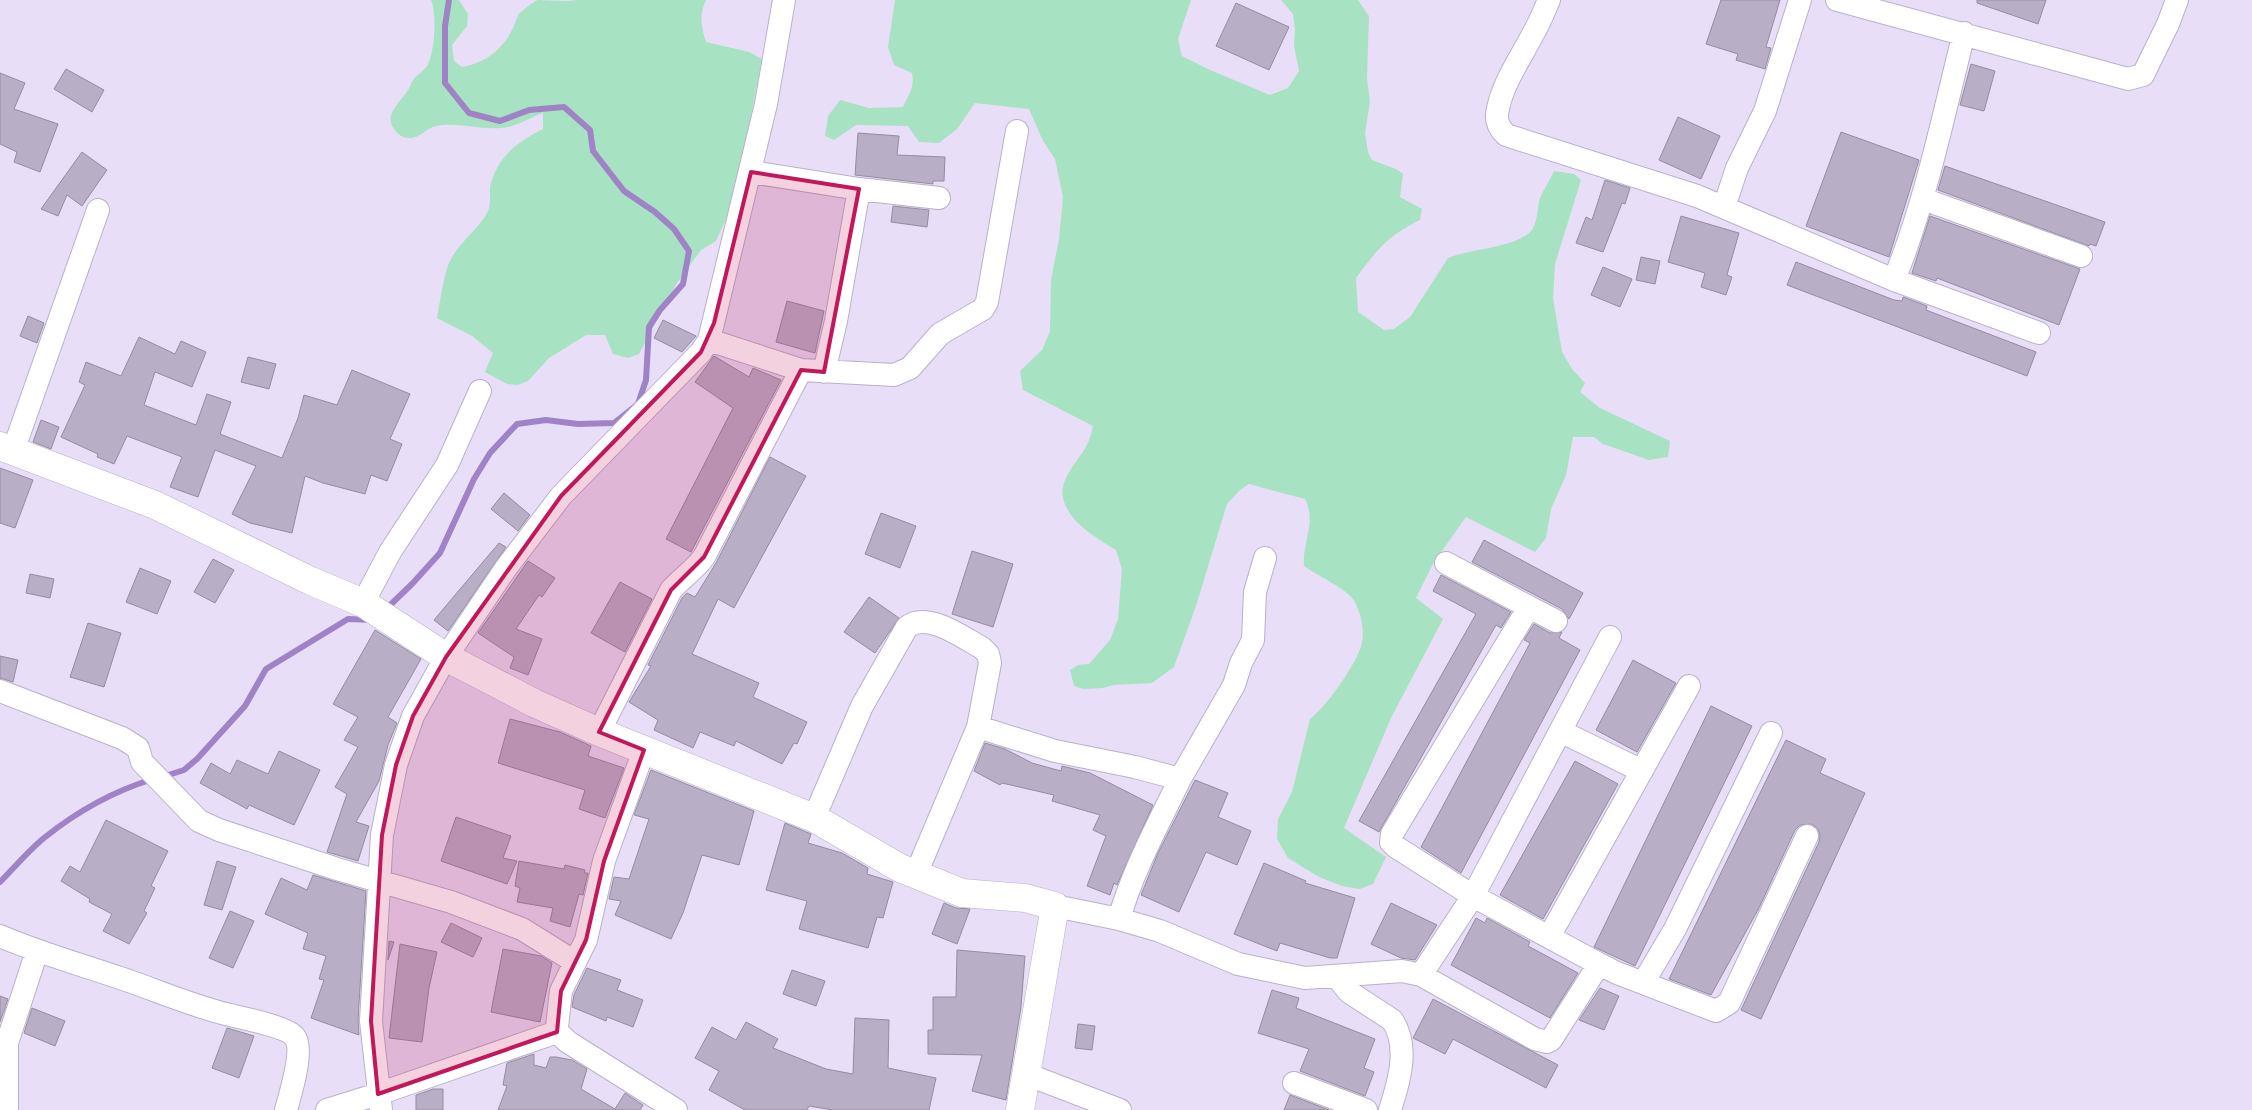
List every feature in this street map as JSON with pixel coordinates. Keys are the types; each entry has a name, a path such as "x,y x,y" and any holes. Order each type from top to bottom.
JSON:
{"street":[{"path":"380,1102 371,1021 382,835 389,791 402,746 414,716 446,657 506,568 561,496 701,352 709,340 766,104 784,0"},
{"path":"1549,0 1535,32 1509,78 1497,114 1497,122 1506,135 1697,196 1894,280 2039,333"},
{"path":"1724,207 1737,168 1765,111 1800,0"},
{"path":"1837,0 2120,78 2134,78 2143,74 2168,24 2177,0"},
{"path":"1894,280 1911,238 1923,199 1964,34"},
{"path":"709,340 801,370 883,376 900,374 910,368 940,334 985,307 1018,131"},
{"path":"751,172 859,189 939,198"},
{"path":"824,372 838,312 859,189"},
{"path":"1923,199 2081,256"},
{"path":"98,210 7,449 155,505 311,581 362,603 446,657 534,703 599,732 814,818 865,849 916,874 962,893 1025,898 1119,919 1160,931 1238,964 1305,978 1402,971 1421,975 1535,1039 1548,1042 1600,964"},
{"path":"599,732 671,590 680,579 695,569 704,557 801,370"},
{"path":"362,603 390,552 448,465 480,391"},
{"path":"1119,919 1138,866 1180,779 1234,686 1241,663 1253,640 1255,592 1265,558"},
{"path":"1446,563 1556,621"},
{"path":"1529,607 1392,834 1391,842 1396,847 1473,896 1600,964 1716,1011 1724,1008 1729,1003 1807,836"},
{"path":"814,818 862,706 907,627 912,623 924,621 933,623 987,652 990,663 978,727 916,874"},
{"path":"1421,975 1473,896 1610,637"},
{"path":"1548,937 1689,686"},
{"path":"0,691 122,738 138,748 142,762 199,821 219,830 337,869 451,902 522,929 575,962"},
{"path":"978,727 1055,751 1180,779"},
{"path":"1560,731 1642,770"},
{"path":"1643,983 1675,929 1771,733"},
{"path":"644,750 604,860 586,940 562,991 557,1018 557,1032 568,1042 676,1110"},
{"path":"1020,1110 1055,906"},
{"path":"0,936 37,951 128,981 199,1008 256,1021 290,1033 297,1042 298,1055 286,1110"},
{"path":"7,1110 7,1043 37,951"},
{"path":"1336,976 1349,992 1392,1020 1397,1026 1402,1040 1399,1084 1390,1110"},
{"path":"327,1110 380,1102 557,1032"},
{"path":"1026,1074 1120,1110"},
{"path":"1294,1083 1366,1110"}],"highlighted area":[{"path":"751,172 859,189 824,372 801,370 704,557 671,590 599,732 644,750 604,861 586,940 561,991 557,1032 378,1094 371,1021 382,835 396,765 413,716 446,657 561,496 701,352 714,323"}],"green space":[{"path":"431,0 459,0 468,14 467,26 452,45 454,61 462,67 484,60 497,51 507,39 519,14 538,0 706,0 702,11 702,21 706,42 749,52 762,59 742,161 730,210 716,241 701,250 677,283 639,354 628,358 613,354 605,335 586,335 549,358 528,381 518,385 507,384 485,372 493,353 472,336 437,318 448,266 458,248 487,213 490,205 490,187 499,164 518,144 543,129 543,113 507,127 485,128 444,125 432,127 414,138 403,137 397,133 391,124 394,108 413,80 427,66 430,58 434,41 435,22"},
{"path":"895,0 1191,0 1178,39 1182,56 1270,95 1288,88 1299,71 1294,46 1293,14 1281,0 1358,0 1369,16 1367,78 1370,102 1365,133 1368,152 1372,160 1396,169 1403,174 1400,197 1422,209 1420,220 1399,232 1383,245 1356,278 1358,312 1384,330 1394,329 1410,317 1448,258 1506,244 1527,235 1535,225 1540,198 1554,171 1574,174 1581,180 1555,264 1553,298 1562,352 1572,369 1585,383 1580,392 1600,408 1670,441 1668,457 1649,460 1603,444 1594,437 1573,437 1566,475 1551,509 1546,538 1535,552 1466,517 1434,562 1416,598 1443,619 1391,718 1344,828 1386,857 1373,884 1360,889 1342,886 1319,877 1288,858 1277,839 1278,819 1292,792 1310,719 1324,705 1348,672 1359,651 1363,638 1359,613 1352,598 1337,586 1304,566 1310,516 1305,499 1249,484 1240,490 1227,504 1196,606 1174,667 1152,683 1083,689 1074,686 1070,670 1078,665 1089,664 1110,640 1118,619 1122,569 1116,550 1084,529 1067,509 1063,499 1063,487 1068,474 1086,446 1093,426 1023,390 1020,371 1042,350 1050,331 1051,280 1059,239 1063,197 1055,159 1043,141 1029,109 975,103 957,129 939,143 919,142 908,126 856,125 834,140 825,136 828,116 840,100 869,108 903,107 911,90 913,78 912,73 894,65 888,47"}],"building":[{"path":"1721,0 1780,0 1766,47 1771,48 1765,69 1736,60 1738,54 1706,44"},
{"path":"1977,0 2046,0 2038,24 1977,3"},
{"path":"1236,3 1289,27 1269,70 1216,46"},
{"path":"1971,64 1995,71 1984,111 1960,105"},
{"path":"66,69 104,90 92,112 54,89"},
{"path":"0,73 25,83 14,109 58,124 40,172 14,162 17,152 0,144"},
{"path":"1678,117 1720,136 1701,179 1659,160"},
{"path":"1841,132 1919,160 1889,257 1806,226"},
{"path":"858,133 899,136 897,155 945,157 944,181 933,181 933,184 855,175"},
{"path":"82,152 107,170 82,206 67,195 58,216 41,209"},
{"path":"1945,166 2105,222 2096,246 2090,244 2089,246 1938,190"},
{"path":"1605,180 1630,188 1625,204 1622,203 1603,252 1576,243 1586,217 1592,220"},
{"path":"893,206 929,210 927,227 891,222"},
{"path":"1681,216 1739,233 1727,275 1732,277 1726,295 1701,287 1705,273 1668,262"},
{"path":"1930,216 2080,269 2059,325 1937,278 1936,281 1912,273"},
{"path":"1641,257 1660,261 1655,284 1636,280"},
{"path":"1796,262 1894,300 1902,301 1903,297 1927,306 1926,310 2036,352 2027,376 1787,285"},
{"path":"1603,267 1632,279 1620,307 1591,295"},
{"path":"787,301 824,311 815,353 776,342"},
{"path":"28,316 44,323 37,343 20,336"},
{"path":"663,320 696,336 682,352 654,338"},
{"path":"139,337 175,354 181,341 206,352 192,387 155,372 144,405 196,425 207,394 231,402 220,434 282,458 298,418 304,395 337,405 352,370 410,394 390,439 402,444 387,481 371,475 365,494 323,483 305,476 292,533 250,523 232,514 256,466 215,450 198,497 170,487 182,457 127,436 114,464 97,457 98,454 61,437 85,385 79,382 86,362 121,376"},
{"path":"714,356 749,377 753,368 781,380 691,552 666,539 733,408 695,382"},
{"path":"248,357 276,364 269,389 241,382"},
{"path":"41,420 59,427 51,449 33,442"},
{"path":"770,457 806,476 734,608 718,599 692,654 759,683 753,697 807,722 797,744 794,743 782,764 736,741 734,746 700,732 693,748 654,730 658,720 629,702 651,666 648,665 682,598 687,593 695,597 716,563"},
{"path":"0,468 33,480 15,528 0,523"},
{"path":"504,493 530,515 518,531 491,509"},
{"path":"881,513 916,526 900,568 865,554"},
{"path":"1484,540 1583,593 1569,619 1562,609 1472,562"},
{"path":"499,543 506,547 448,631 434,620"},
{"path":"972,551 1013,564 993,627 952,614"},
{"path":"213,559 234,570 215,603 194,592"},
{"path":"528,561 555,578 542,597 539,595 516,629 542,639 528,675 510,668 514,657 478,633"},
{"path":"140,568 171,581 157,614 126,602"},
{"path":"30,574 54,579 50,598 26,593"},
{"path":"1441,575 1511,612 1501,628 1496,625 1379,832 1359,821 1476,614 1433,591"},
{"path":"620,582 652,599 625,652 591,633"},
{"path":"869,597 899,618 875,653 844,632"},
{"path":"88,623 121,633 104,687 70,677"},
{"path":"1534,624 1550,633 1562,632 1559,638 1580,650 1461,873 1421,847 1530,643 1524,640"},
{"path":"375,630 421,659 388,717 397,723 388,745 379,781 356,822 369,826 358,861 327,852 347,794 335,787 358,747 344,740 358,717 333,704"},
{"path":"0,656 18,660 13,682 0,678"},
{"path":"1633,660 1676,683 1637,752 1596,730"},
{"path":"1711,706 1752,726 1635,966 1594,947"},
{"path":"510,719 560,732 591,746 588,756 624,768 605,818 579,809 585,790 498,763"},
{"path":"1786,740 1826,759 1820,773 1865,793 1761,1019 1741,1010 1819,842 1820,835 1818,829 1812,824 1800,825 1795,830 1759,908 1711,995 1669,979"},
{"path":"985,743 1005,749 1032,763 1061,771 1062,766 1090,773 1153,805 1117,885 1114,883 1110,895 1087,886 1106,836 1093,830 1100,815 1052,801 1054,795 1002,783 1000,785 974,771"},
{"path":"279,751 320,770 294,825 249,805 247,809 200,783 211,763 230,774 237,760 268,774"},
{"path":"1575,761 1618,784 1543,919 1500,895"},
{"path":"651,770 754,811 739,865 702,855 683,913 671,939 615,915 621,901 609,899 614,877 629,879 649,819 634,815"},
{"path":"1195,780 1228,793 1218,817 1251,831 1237,865 1206,852 1179,912 1141,895 1158,853"},
{"path":"456,817 511,836 503,858 517,861 507,884 441,861"},
{"path":"106,820 168,851 151,886 155,888 144,911 147,913 129,944 103,931 112,914 89,902 90,899 61,881 70,866 80,872"},
{"path":"785,823 811,834 808,843 842,853 868,868 867,874 893,882 883,918 877,917 868,948 799,929 807,901 766,890"},
{"path":"217,861 236,867 222,910 204,905"},
{"path":"519,861 564,869 565,865 585,870 584,873 588,873 583,895 579,894 570,927 550,921 553,908 517,902 520,888 515,886"},
{"path":"1264,863 1306,881 1305,883 1355,898 1337,958 1330,958 1280,943 1277,951 1234,934"},
{"path":"313,875 366,891 358,1020 359,1035 311,1018 324,980 319,979 326,956 303,949 308,933 265,914 281,878 307,890"},
{"path":"944,903 956,908 970,909 957,944 932,934"},
{"path":"1391,903 1437,925 1415,960 1401,958 1371,944"},
{"path":"230,911 254,921 233,968 209,958"},
{"path":"1476,918 1485,923 1487,918 1530,942 1528,946 1578,973 1550,1018 1451,965"},
{"path":"451,923 482,938 473,957 441,942"},
{"path":"389,941 394,942 388,960"},
{"path":"400,944 437,952 429,988 422,1042 389,1038"},
{"path":"503,949 541,956 552,963 540,1022 491,1012"},
{"path":"957,950 1025,956 1021,1007 1006,1100 972,1091 982,1055 928,1054 928,1030 933,1030 933,997 956,997"},
{"path":"587,968 621,980 617,990 643,1000 633,1027 607,1017 606,1021 572,1007 574,995"},
{"path":"792,970 825,981 816,1006 783,994"},
{"path":"1600,988 1619,996 1604,1030 1579,1020"},
{"path":"1272,990 1299,998 1296,1008 1375,1039 1364,1068 1374,1072 1365,1096 1300,1071 1309,1049 1258,1033"},
{"path":"0,996 8,999 0,1022"},
{"path":"1433,999 1558,1065 1546,1088 1453,1039 1445,1054 1413,1038"},
{"path":"32,1008 65,1021 55,1046 24,1033"},
{"path":"855,1018 889,1020 888,1068 936,1078 929,1110 833,1110 809,1106 807,1110 745,1110 709,1090 719,1071 695,1058 712,1027 736,1040 746,1022 778,1039 773,1048 826,1069 853,1074"},
{"path":"1078,1024 1095,1026 1092,1050 1075,1048"},
{"path":"227,1028 254,1036 239,1078 212,1068"},
{"path":"534,1054 534,1065 546,1068 550,1057 556,1057 572,1060 587,1069 581,1089 615,1109 625,1093 643,1105 640,1110 498,1110 507,1086 503,1085 507,1063"},
{"path":"433,1089 443,1089 443,1110 416,1110 416,1095"},
{"path":"1290,1095 1329,1110 1284,1110"}],"waterway":[{"path":"386,609 440,553 474,479 490,453 517,424 546,420 578,424 614,423 638,404 646,380 649,327 660,310 683,284 689,251 674,229 655,212 624,191 593,151 590,130 564,107 529,110 500,121 469,113 445,83 445,26 449,0"},
{"path":"162,777 184,770 197,759 245,706 266,669 348,619 373,620"},
{"path":"0,882 38,843 69,820 110,796 153,779"}]}
